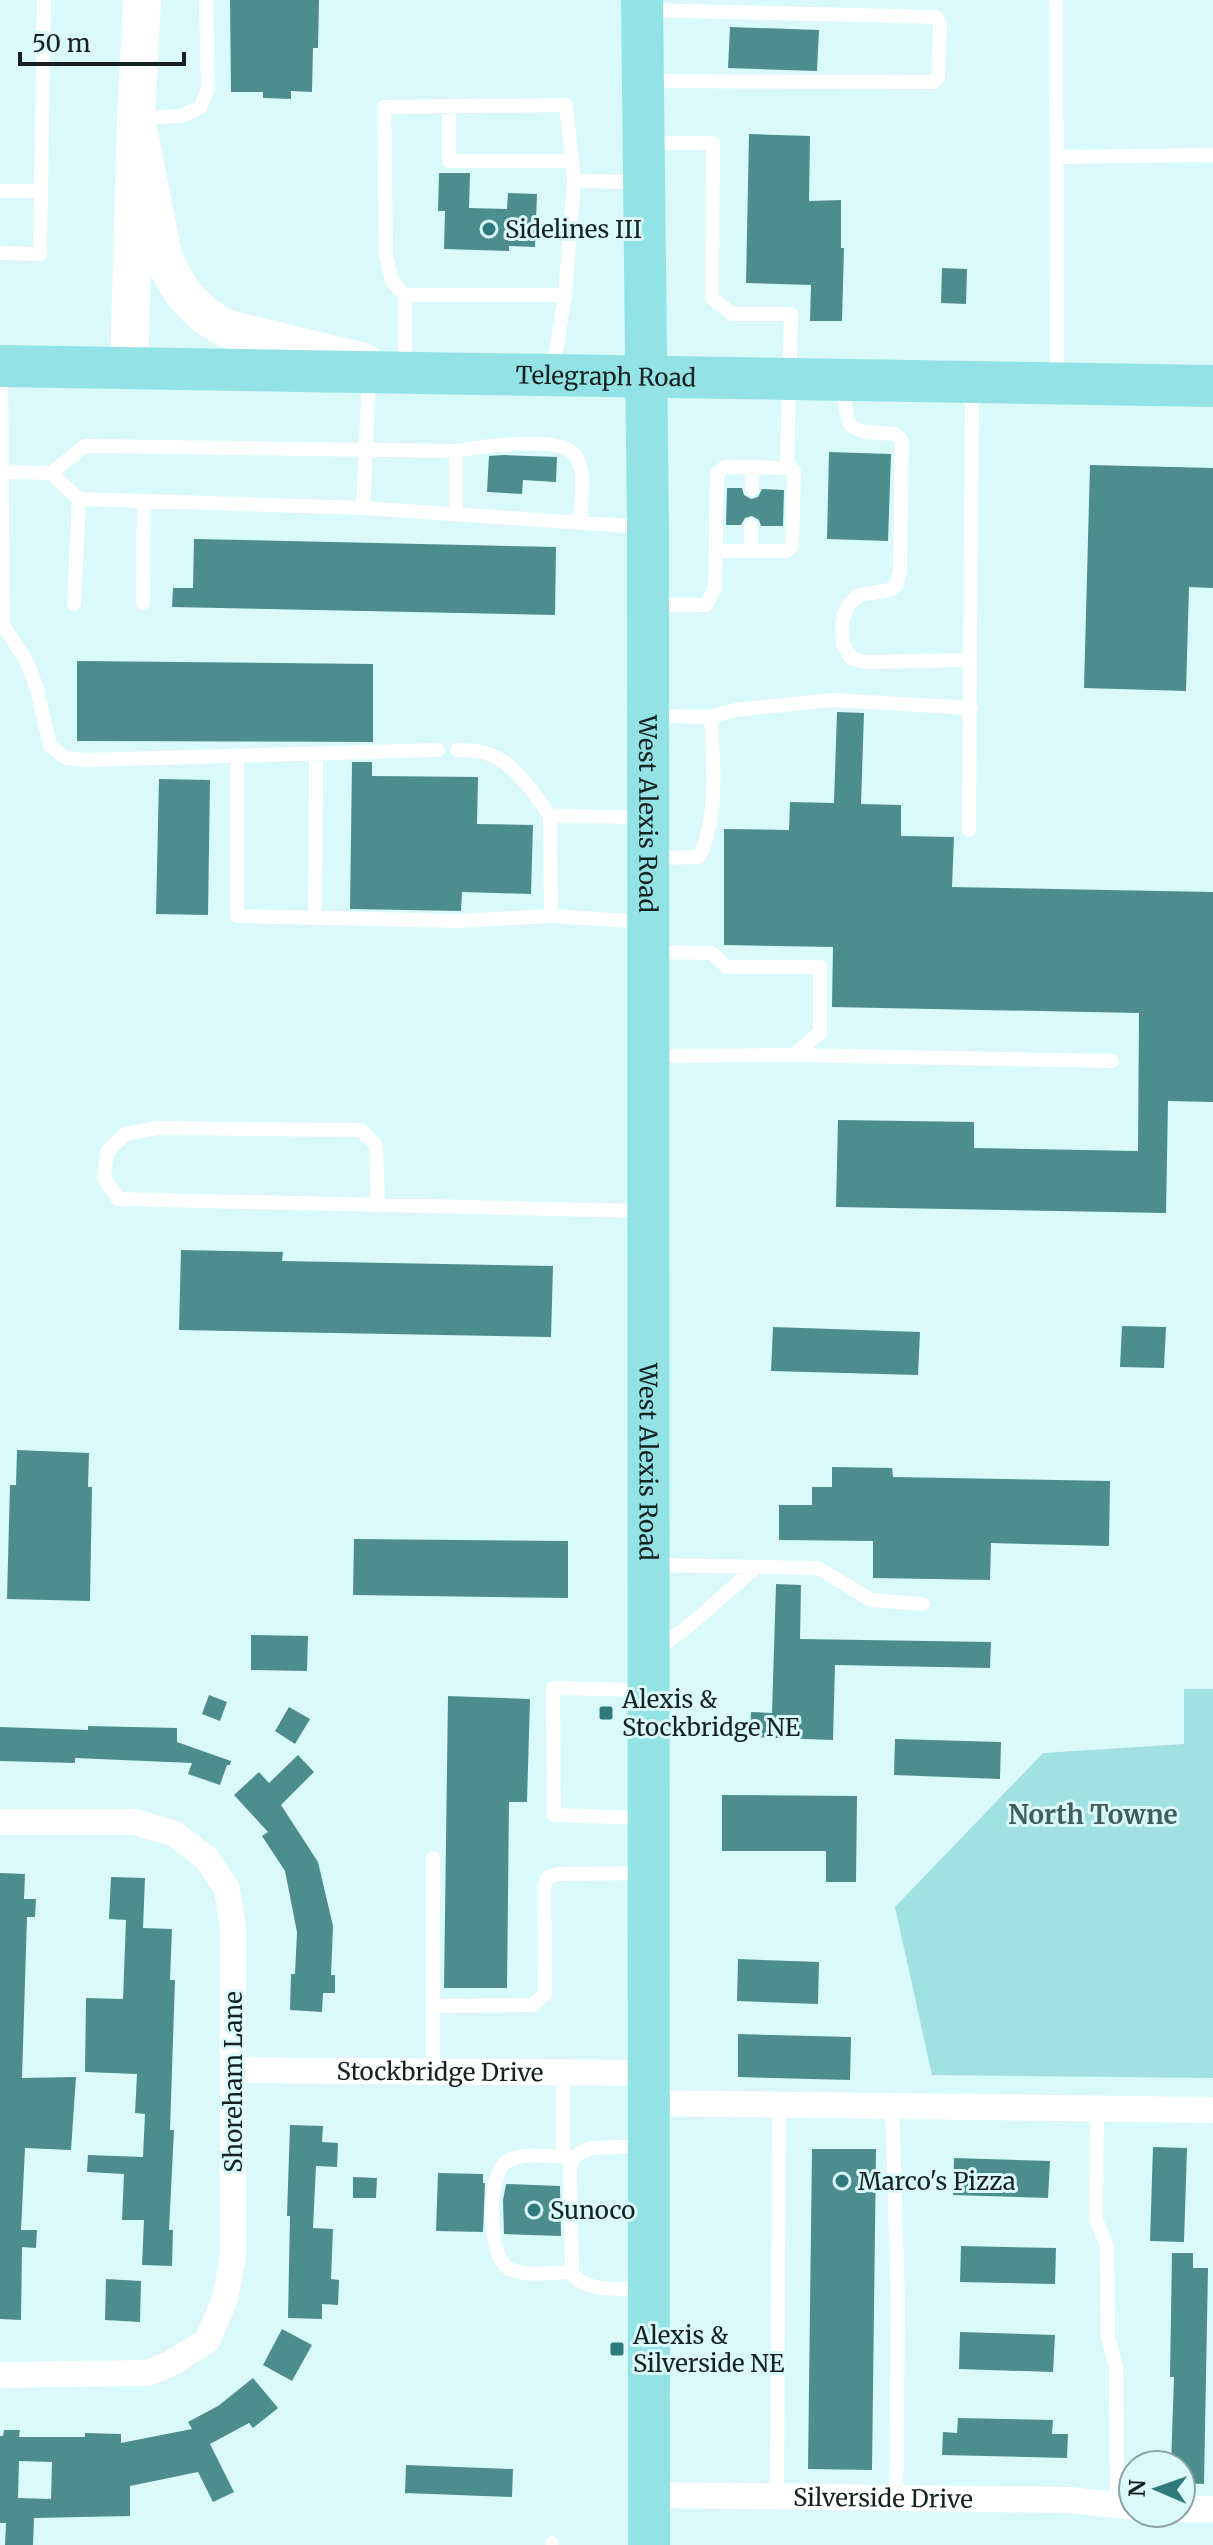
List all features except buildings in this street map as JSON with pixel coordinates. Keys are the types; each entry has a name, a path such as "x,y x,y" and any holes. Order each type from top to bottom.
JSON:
{"main road":[{"name":"West Alexis Road","path":"642,5 648,527 649,2545"},
{"name":"Telegraph Road","path":"1,366 1213,386"}],"street":[{"path":"129,368 142,0"},
{"path":"136,118 163,255 177,285 200,312 228,329 387,372"},
{"name":"Shoreham Lane","path":"0,1822 135,1822 175,1834 207,1859 227,1889 233,1928 234,2070 233,2257 225,2299 207,2341 168,2365 147,2373 0,2375"},
{"name":"Stockbridge Drive","path":"234,2070 563,2073 648,2088"},
{"path":"648,2088 779,2104 1213,2110"},
{"name":"Silverside Drive","path":"649,2495 1070,2500 1117,2505"}],"lane":[{"path":"0,253 40,254 44,0"},
{"path":"136,118 181,116 200,108 208,88 206,0"},
{"path":"1056,0 1057,384"},
{"path":"642,5 936,17 940,24 938,78 934,82 643,81"},
{"path":"552,376 565,295 574,181 566,105 384,107 386,255 392,281 405,295 565,295"},
{"path":"449,106 449,161 572,161"},
{"path":"574,181 713,143 712,298 732,314 791,314 787,468"},
{"path":"1057,157 1213,155"},
{"path":"0,191 41,191"},
{"path":"363,508 365,450 405,295"},
{"path":"1,366 3,625 27,662 37,689 50,746 66,758 87,760 438,750"},
{"path":"845,381 845,418 859,431 895,434 902,441 903,463 897,584 890,590 859,595 848,605 842,621 843,645 852,659 866,662 970,660"},
{"path":"969,830 972,382"},
{"path":"2,472 51,473 85,446 456,451 493,445 563,446 575,455 581,472 580,523"},
{"path":"456,451 456,514"},
{"path":"648,605 706,605 715,589 717,474 725,467 791,468 794,472 792,546 787,551 716,551"},
{"path":"752,467 752,489"},
{"path":"51,473 79,499 363,508 648,527"},
{"path":"74,604 79,499"},
{"path":"143,603 144,501"},
{"path":"751,526 751,551"},
{"path":"648,716 711,717 736,710 832,700 971,708"},
{"path":"648,858 699,857 705,845 713,787 711,717"},
{"path":"457,750 483,752 514,771 550,816 551,916"},
{"path":"315,917 316,753"},
{"path":"237,755 237,916 460,921 551,916 712,953 727,967 820,967 820,1033 793,1055"},
{"path":"550,816 648,817"},
{"path":"649,1056 793,1055 1112,1061"},
{"path":"378,1205 376,1145 361,1130 157,1128 125,1134 107,1152 104,1178 118,1199 378,1205 649,1211"},
{"path":"648,1565 818,1568 871,1600 923,1604"},
{"path":"647,1818 554,1815 553,1688 647,1673 690,1625 756,1567"},
{"path":"433,1858 433,2072"},
{"path":"433,2006 533,2005 540,2001 545,1994 544,1887 548,1877 558,1874 648,1873"},
{"path":"563,2073 570,2169 572,2272 581,2284 592,2288 649,2288"},
{"path":"777,2497 779,2104"},
{"path":"892,2106 898,2303 896,2498"},
{"name":"Silverside Drive","path":"1097,2110 1096,2220 1107,2246 1108,2338 1116,2366 1121,2449"},
{"path":"572,2272 523,2272 509,2269 499,2259 493,2243 494,2184 499,2168 508,2159 568,2157 590,2148 648,2146"}],"shaded area":[{"path":"1184,1689 1213,1689 1213,2078 932,2075 895,1907 1043,1753 1184,1744"}],"place":[{"name":"Sidelines III","path":"489,229"},
{"name":"Alexis & Stockbridge NE","path":"606,1713"},
{"name":"Marco's Pizza","path":"842,2181"},
{"name":"Sunoco","path":"534,2210"},
{"name":"Alexis & Silverside NE","path":"617,2349"}],"district":[{"name":"North Towne","path":"1093,1814"}]}
